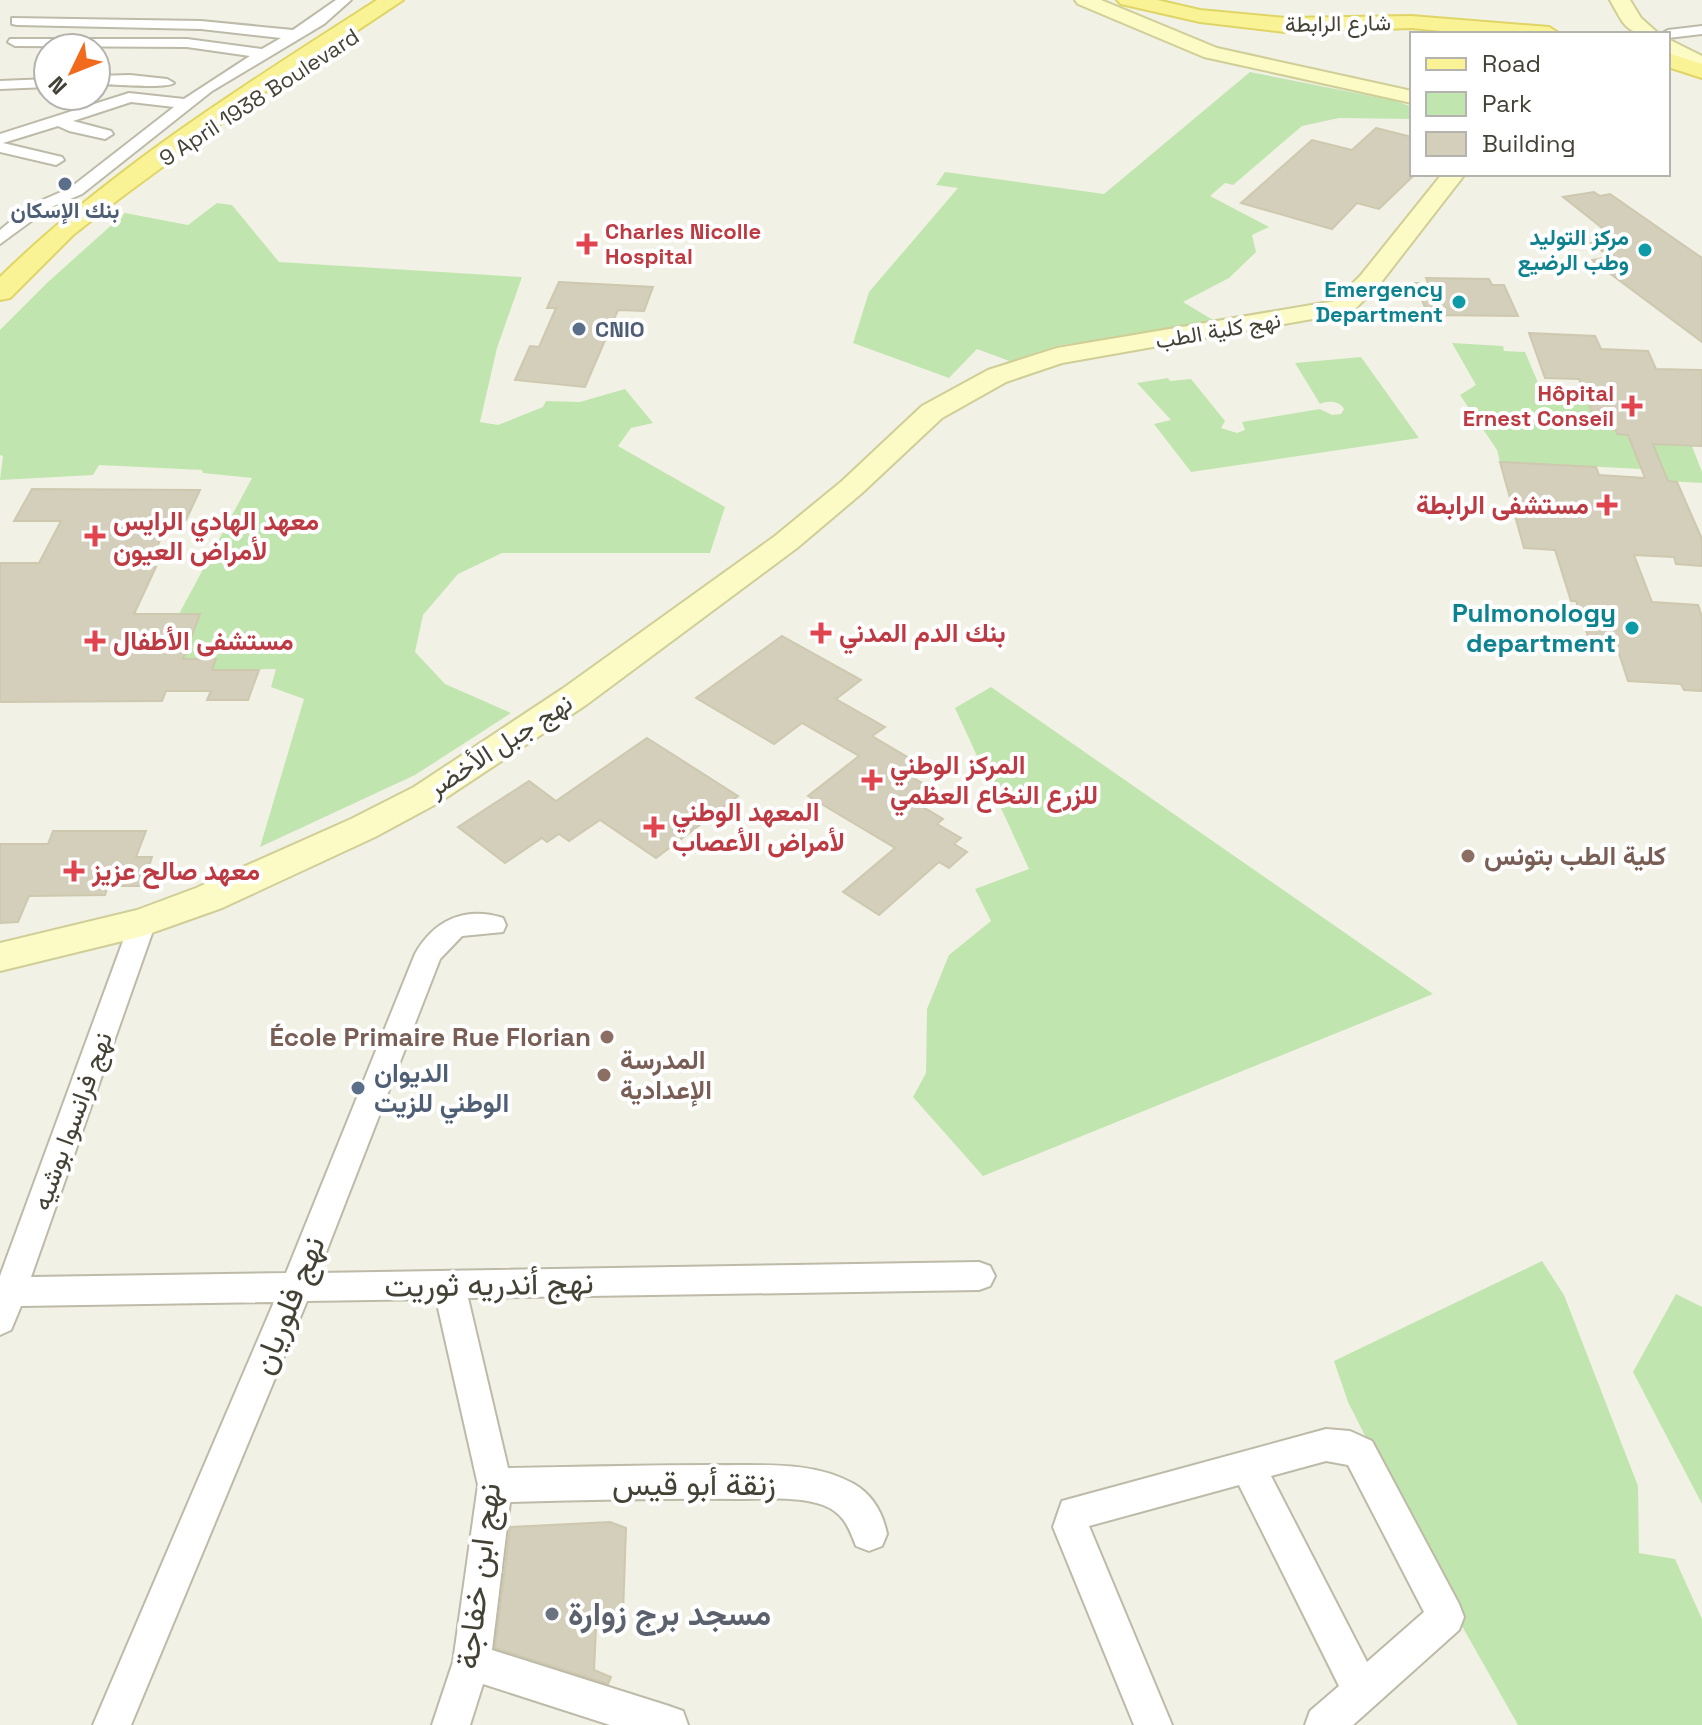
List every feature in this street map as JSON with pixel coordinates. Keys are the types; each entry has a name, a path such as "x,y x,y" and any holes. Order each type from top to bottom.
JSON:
{"main road":[{"name":"9 April 1938 Boulevard","path":"0,292 100,192 226,84 362,0"},
{"name":"9 April 1938 Boulevard","path":"100,192 245,95 314,38 377,0"},
{"name":"9 April 1938 Boulevard","path":"314,38 392,0"},
{"name":"9 April 1938 Boulevard","path":"0,268 54,217 100,192 408,0"},
{"name":"شارع الرابطة","path":"1128,0 1176,12 1285,25 1452,24 1530,32"},
{"name":"شارع الرابطة","path":"1143,0 1223,18"},
{"path":"1670,51 1702,74"}],"street":[{"path":"314,38 319,21 344,0"},
{"path":"1085,0 1211,53 1410,97"},
{"path":"1620,0 1633,22 1646,32"},
{"path":"6,41 22,16 201,25 314,38"},
{"path":"1670,51 1702,30"},
{"path":"0,239 26,215 51,198 76,191 207,88 261,53 314,38"},
{"path":"6,41 187,43 261,53"},
{"path":"1670,51 1702,48"},
{"path":"1670,51 1702,64"},
{"path":"112,80 207,88"},
{"path":"0,85 32,84"},
{"path":"0,139 136,97 187,104"},
{"path":"59,120 75,128 105,134"},
{"path":"0,147 56,160"},
{"name":"نهج كلية الطب","path":"932,412 997,376 1057,356 1343,307 1370,280 1452,176"},
{"name":"نهج جبل الأخضر","path":"0,957 143,922 224,892 363,828 426,795 505,744 786,542 852,487 932,412"},
{"name":"نهج فرانسوا بوشيه","path":"4,1302 143,922"},
{"name":"نهج فلوريان","path":"112,1725 296,1288 429,954 450,928 463,923 493,925"},
{"name":"نهج أندريه ثوريت","path":"4,1302 296,1288 979,1276"},
{"name":"نهج ابن خفاجة","path":"449,1285 495,1485 472,1662 451,1725"},
{"path":"1153,1725 1071,1520 1074,1513 1086,1508 1326,1445 1350,1447 1360,1453 1446,1617 1349,1712 1248,1467"},
{"name":"زنقة أبو قيس","path":"495,1485 669,1482 815,1486 846,1498 860,1510 868,1521 869,1534"},
{"path":"472,1662 669,1725"}],"green space":[{"path":"1250,72 1410,106 1410,119 1339,118 1302,126 1233,185 1225,183 1210,196 1269,227 1252,235 1256,252 1229,278 1183,302 1218,323 1056,346 1012,362 977,349 949,378 853,343 869,292 958,188 936,185 945,172 1104,194"},
{"path":"217,203 232,205 279,262 522,277 497,348 480,422 498,425 543,407 546,401 580,402 625,389 653,423 631,428 618,446 725,507 710,553 502,553 458,574 423,615 415,652 445,684 511,713 415,775 260,847 304,699 271,687 276,669 212,670 216,659 183,659 200,614 179,614 252,478 203,473 202,470 99,465 93,475 0,480 3,456 0,455 0,330 125,213 188,225"},
{"path":"1452,343 1503,346 1504,351 1525,352 1539,385 1583,388 1598,425 1614,425 1617,434 1650,436 1654,444 1692,446 1702,472 1702,483 1668,481 1663,470 1500,462 1497,450 1460,395 1476,385"},
{"path":"1361,357 1419,438 1191,472 1154,424 1171,420 1137,383 1168,378 1170,381 1191,379 1225,421 1221,428 1237,433 1245,430 1242,422 1320,409 1332,415 1341,414 1344,409 1337,403 1320,404 1295,363"},
{"path":"991,687 1433,994 983,1176 913,1097 926,1073 927,1009 949,955 991,921 975,889 1029,869 955,708"},
{"path":"1542,1261 1564,1295 1638,1486 1639,1553 1675,1559 1702,1619 1702,1725 1518,1725 1454,1612 1348,1402 1334,1361"},
{"path":"1676,1294 1702,1307 1702,1504 1633,1372"}],"building":[{"path":"1376,128 1410,136 1412,177 1379,209 1357,203 1332,229 1241,203 1312,140 1352,150"},
{"name":"مركز التوليد وطب الرضيع","path":"1594,192 1600,196 1610,194 1702,258 1702,342 1592,260 1610,257 1591,243 1616,239 1563,197"},
{"name":"Emergency Department","path":"1426,278 1489,279 1492,285 1504,285 1518,316 1428,315 1415,283 1428,283"},
{"name":"CNIO","path":"559,282 653,287 644,311 618,310 585,387 515,380 530,346 539,347 556,308 547,308"},
{"path":"1529,333 1595,336 1601,349 1648,351 1656,369 1702,370 1702,446 1653,444 1668,481 1677,482 1702,539 1702,566 1676,564 1674,557 1634,555 1652,602 1698,605 1702,617 1702,691 1684,690 1681,684 1628,681 1614,638 1588,636 1576,601 1571,601 1555,550 1524,548 1500,462 1596,467 1599,475 1645,478 1628,435 1617,434 1614,425 1597,425 1579,379 1545,378"},
{"path":"32,489 200,490 186,520 169,520 148,567 156,567 134,614 200,614 183,659 216,659 212,670 259,670 248,700 207,700 211,691 166,691 162,701 0,702 0,563 39,563 61,521 14,521"},
{"name":"المركز الوطني للزرع النخاع العظمي","path":"782,636 861,680 836,699 885,727 872,736 921,765 908,775 924,784 908,798 943,819 937,824 961,838 954,844 967,852 949,868 939,862 879,915 843,892 895,848 808,796 859,756 802,723 774,744 696,698"},
{"name":"المعهد الوطني لأمراض الأعصاب","path":"647,738 738,796 656,858 600,820 569,841 559,834 547,842 542,838 505,863 458,827 529,781 556,801"},
{"name":"معهد صالح عزيز","path":"53,831 146,831 136,857 152,857 142,886 108,886 105,895 29,896 18,922 0,923 0,844 48,844"},
{"name":"مسجد برج زوارة","path":"610,1522 626,1528 623,1614 605,1614 605,1628 596,1628 594,1670 611,1677 608,1684 495,1648 510,1527"}],"place":[{"name":"بنك الإسكان","path":"65,184"},
{"name":"Charles Nicolle Hospital","path":"587,244"},
{"name":"مركز التوليد وطب الرضيع","path":"1645,250"},
{"name":"Emergency Department","path":"1459,302"},
{"name":"CNIO","path":"579,329"},
{"name":"Hôpital Ernest Conseil","path":"1632,406"},
{"name":"مستشفى الرابطة","path":"1607,505"},
{"name":"معهد الهادي الرايس لأمراض العيون","path":"95,536"},
{"name":"Pulmonology department","path":"1632,628"},
{"name":"بنك الدم المدني","path":"821,633"},
{"name":"مستشفى الأطفال","path":"95,641"},
{"name":"المركز الوطني للزرع النخاع العظمي","path":"872,780"},
{"name":"المعهد الوطني لأمراض الأعصاب","path":"654,827"},
{"name":"كلية الطب بتونس","path":"1468,856"},
{"name":"معهد صالح عزيز","path":"74,871"},
{"name":"École Primaire Rue Florian","path":"607,1037"},
{"name":"المدرسة الإعدادية","path":"604,1075"},
{"name":"الديوان الوطني للزيت","path":"358,1088"},
{"name":"مسجد برج زوارة","path":"552,1614"}]}
